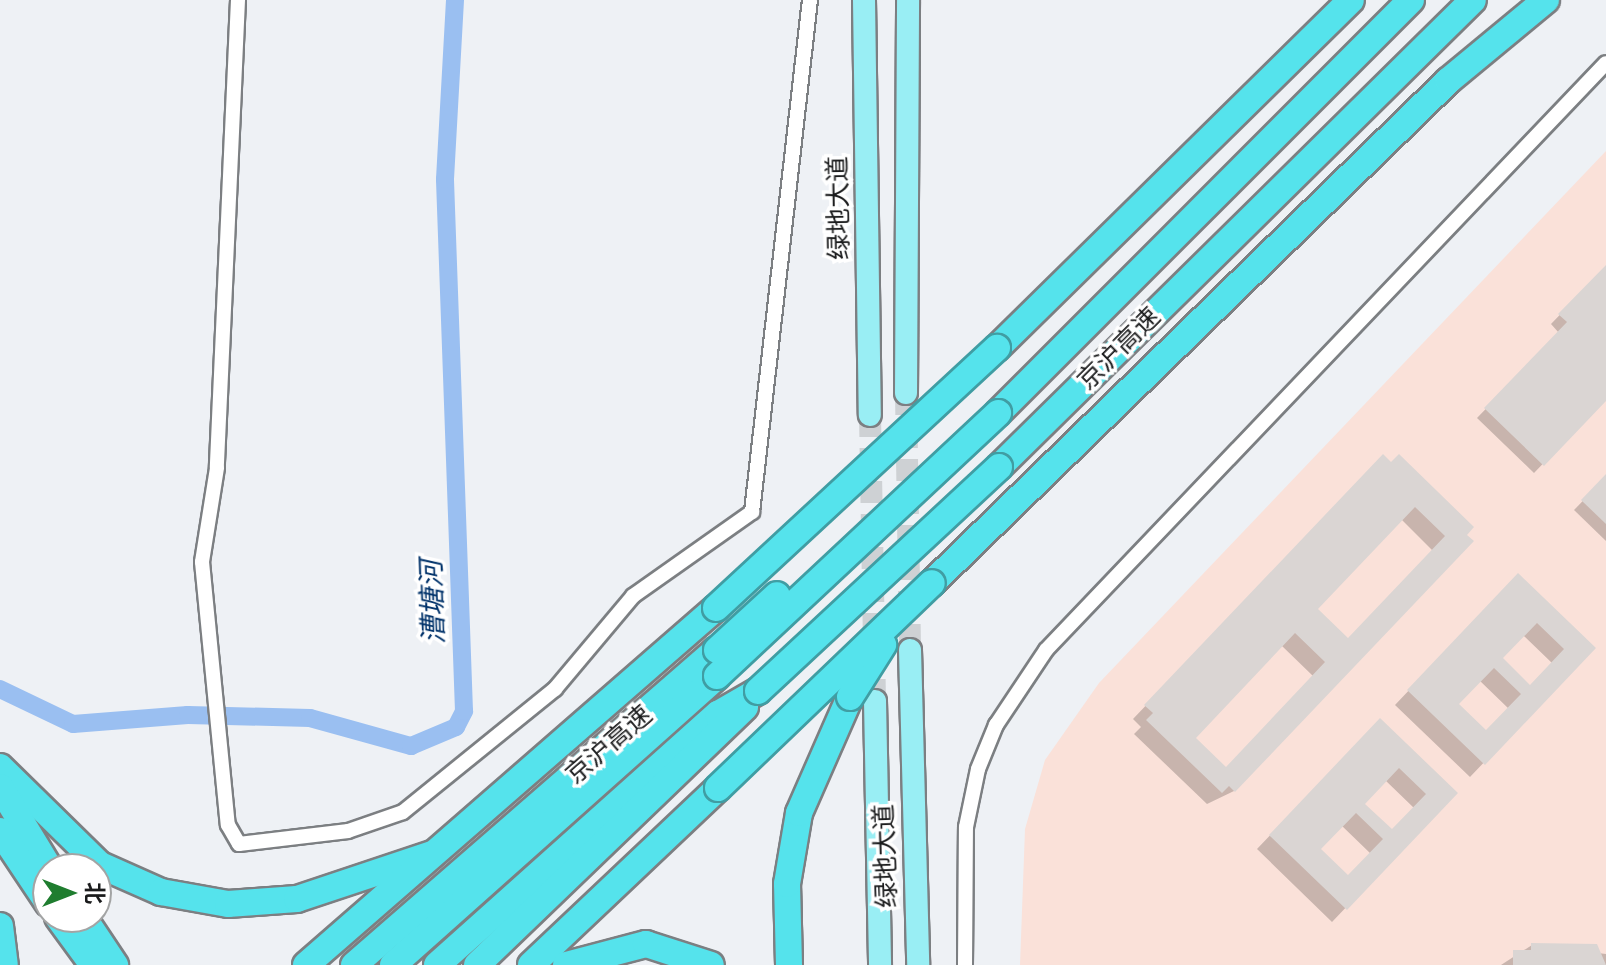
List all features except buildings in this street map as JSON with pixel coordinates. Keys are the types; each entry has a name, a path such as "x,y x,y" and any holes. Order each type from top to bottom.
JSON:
{"highway":[{"path":"306,965 716,608 997,348 1351,0"},
{"name":"京沪高速","path":"393,965 1077,332 1411,0"},
{"name":"京沪高速","path":"437,965 718,727 999,467 1473,0"},
{"path":"531,965 1000,519 1448,81 1546,0"},
{"path":"789,965 790,859 811,776 857,685 932,583"},
{"name":"京沪高速","path":"354,965 717,663"},
{"name":"京沪高速","path":"477,965 718,727"},
{"path":"0,767 100,865 161,892 228,904 297,899 436,853"},
{"path":"0,787 40,853"},
{"path":"0,831 32,879"},
{"path":"0,926 5,965"},
{"path":"70,933 93,965"},
{"path":"94,933 115,965"},
{"path":"566,965 646,944 711,965"}],"main road":[{"name":"绿地大道","path":"864,0 870,415"},
{"path":"906,393 908,0"},
{"name":"绿地大道","path":"910,650 918,965"},
{"name":"绿地大道","path":"875,701 880,965"}],"street":[{"path":"238,0 218,454 202,562 220,704 228,825 239,844 383,823 555,689 633,596 752,512 810,0"},
{"path":"965,965 966,827 978,769 1024,680 1077,615 1606,63"}],"shaded area":[{"path":"1606,151 1606,965 1020,965 1025,829 1045,760 1099,683"}],"waterway":[{"name":"漕塘河","path":"0,689 73,724 188,715 310,718 411,746 456,727 464,711 445,179 455,0"}],"tunnel":[{"path":"906,393 910,650"},
{"path":"870,415 875,701"}]}
